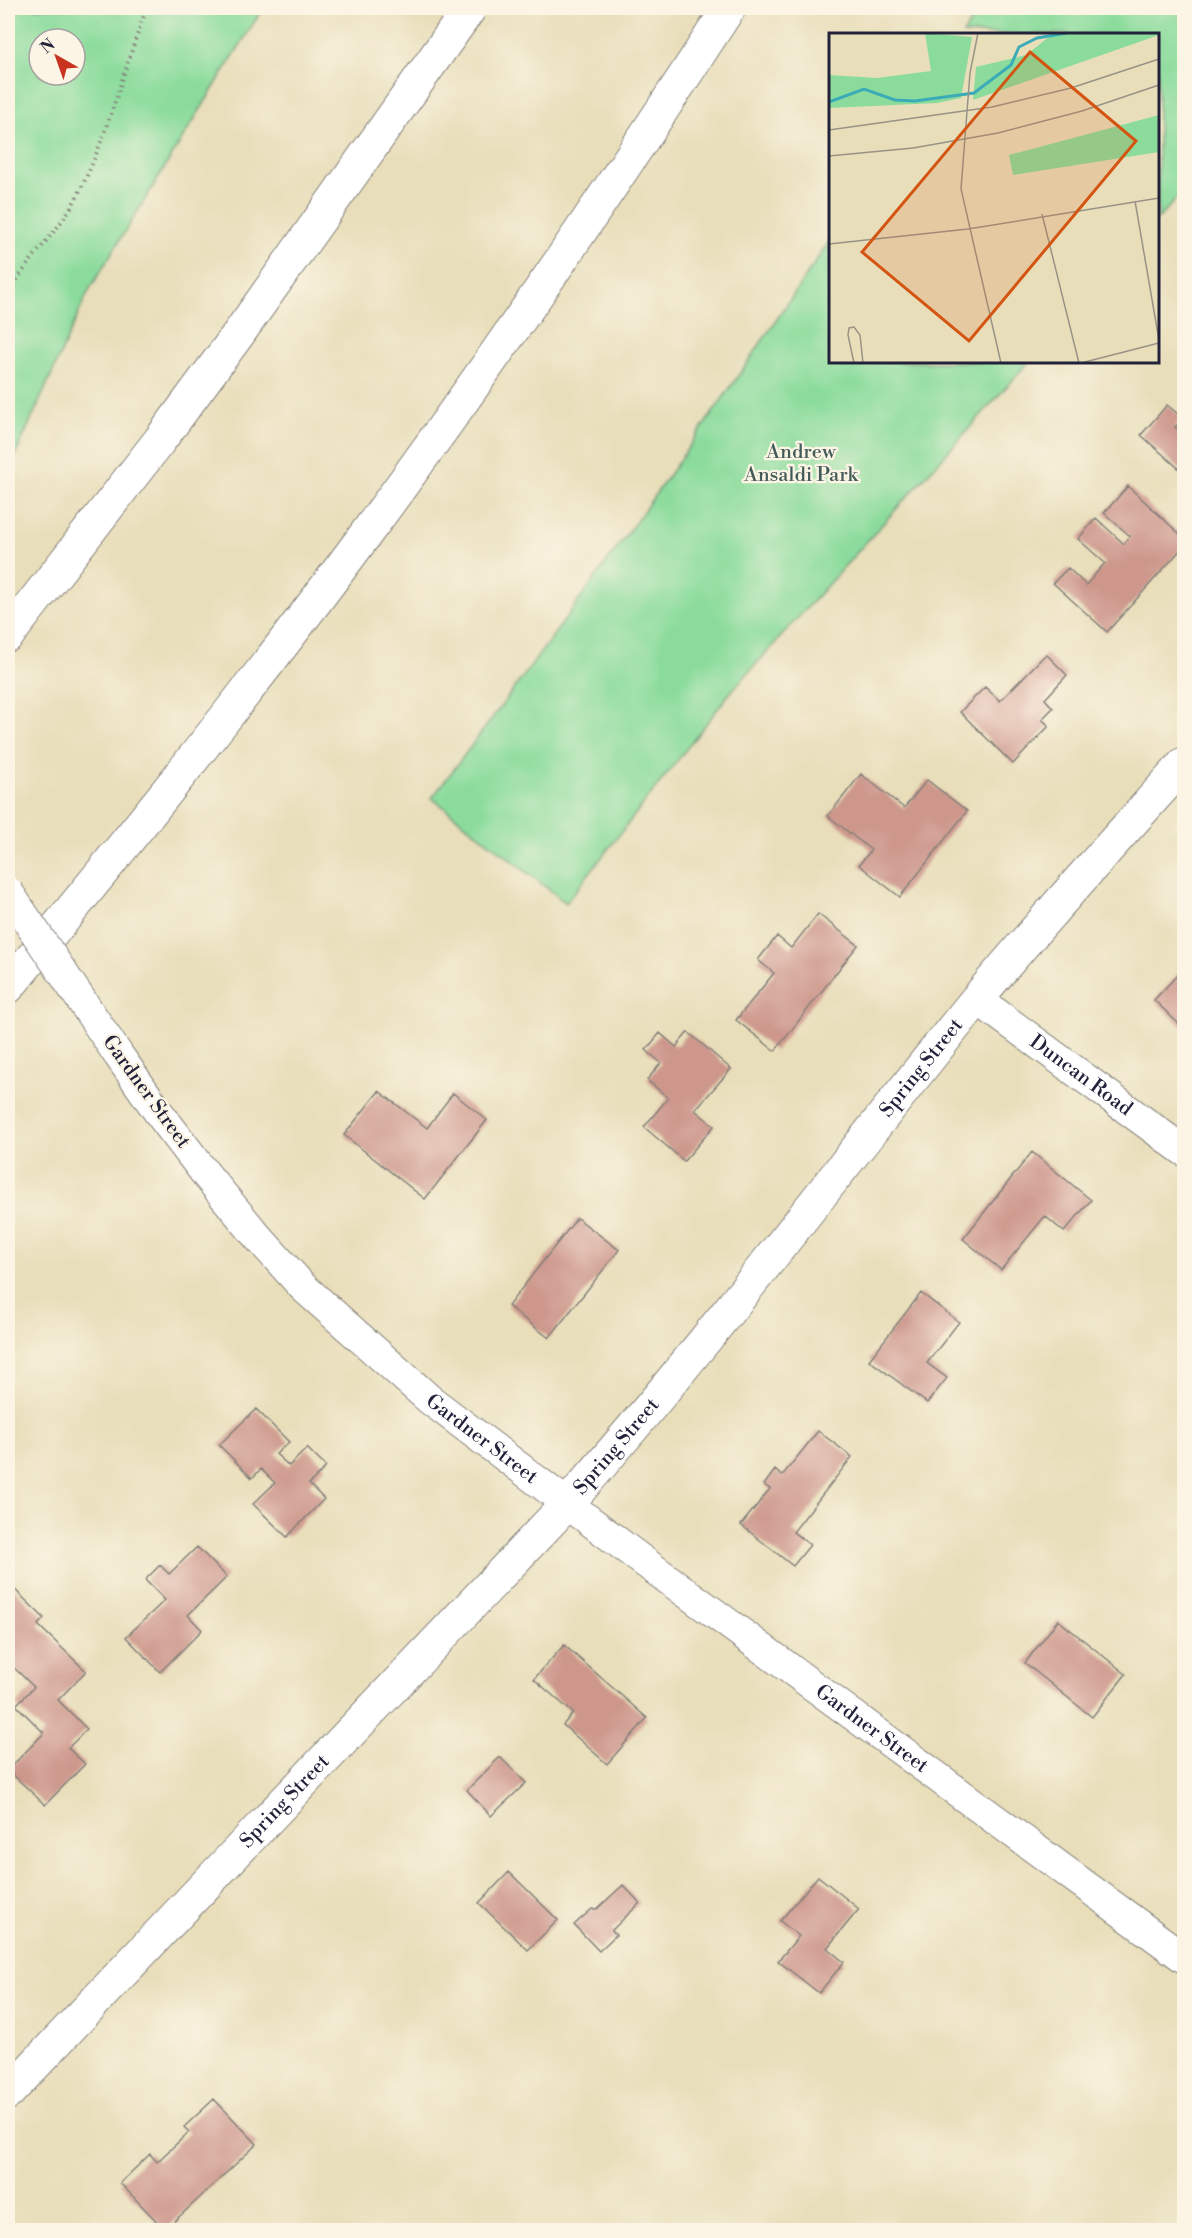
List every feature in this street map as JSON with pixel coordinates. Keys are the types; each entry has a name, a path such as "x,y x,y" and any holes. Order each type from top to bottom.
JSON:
{"main road":[{"path":"8,635 153,449 237,336 470,8"},
{"path":"8,987 162,798 368,532 497,352 619,175 729,8"},
{"name":"Spring Street","path":"8,2093 567,1504 618,1446 769,1261 977,999 1185,764"}],"street":[{"name":"Gardner Street","path":"8,891 159,1113 208,1177 303,1287 429,1399 567,1504 1185,1958"},
{"name":"Duncan Road","path":"977,999 1185,1151"}],"path":[{"path":"8,296 24,268 63,219 83,184 99,146 147,8"}],"green space":[{"path":"8,8 263,8 89,290 8,472"},
{"path":"980,8 1184,8 1184,190 1159,218 1159,33 964,33"},
{"name":"Andrew Ansaldi Park","path":"829,241 829,363 1028,363 730,693 566,903 432,798 636,522"}],"building":[{"path":"1167,405 1183,418 1175,427 1184,436 1184,473 1141,435"},
{"path":"1128,486 1184,538 1184,546 1107,632 1053,583 1068,568 1086,585 1105,563 1078,539 1096,518 1124,544 1130,536 1104,513"},
{"path":"1046,654 1067,675 1045,699 1053,708 1042,719 1049,726 1013,764 960,712 985,687 1000,701"},
{"path":"861,774 904,808 927,780 967,811 900,897 859,865 871,850 828,816"},
{"path":"818,914 858,945 775,1051 736,1020 774,973 758,960 777,936 791,948"},
{"path":"1184,968 1184,1029 1154,1000"},
{"path":"688,1032 731,1069 695,1110 714,1126 684,1161 644,1127 668,1098 647,1080 661,1063 646,1050 660,1033 676,1047"},
{"path":"379,1091 427,1128 453,1093 487,1120 425,1199 344,1135"},
{"path":"1032,1152 1091,1200 1064,1232 1045,1216 1001,1270 963,1239"},
{"path":"577,1218 619,1250 549,1338 508,1306"},
{"path":"921,1293 959,1322 927,1363 947,1378 927,1403 869,1360"},
{"path":"256,1409 289,1442 276,1454 289,1466 307,1448 326,1467 309,1484 324,1499 287,1537 253,1504 275,1483 261,1469 252,1478 219,1445"},
{"path":"818,1431 852,1457 793,1532 810,1545 793,1566 741,1525 770,1489 764,1485 775,1470 782,1476"},
{"path":"197,1547 227,1577 188,1615 202,1630 160,1672 126,1637 165,1600 145,1580 160,1565 169,1574"},
{"path":"8,1583 44,1618 38,1625 86,1671 58,1700 87,1729 68,1748 85,1764 45,1805 8,1770 44,1733 16,1705 34,1687 8,1662"},
{"path":"1058,1620 1126,1674 1092,1717 1025,1663"},
{"path":"564,1645 647,1718 607,1764 563,1725 573,1713 534,1679"},
{"path":"500,1757 526,1783 491,1816 467,1790"},
{"path":"509,1872 558,1920 528,1950 479,1903"},
{"path":"818,1876 859,1909 827,1948 844,1962 819,1993 778,1961 799,1936 780,1921"},
{"path":"623,1885 640,1903 612,1930 616,1935 599,1951 574,1925 592,1909 597,1909"},
{"path":"214,2099 257,2144 165,2230 120,2183 150,2154 157,2162 189,2132 184,2127"}]}
